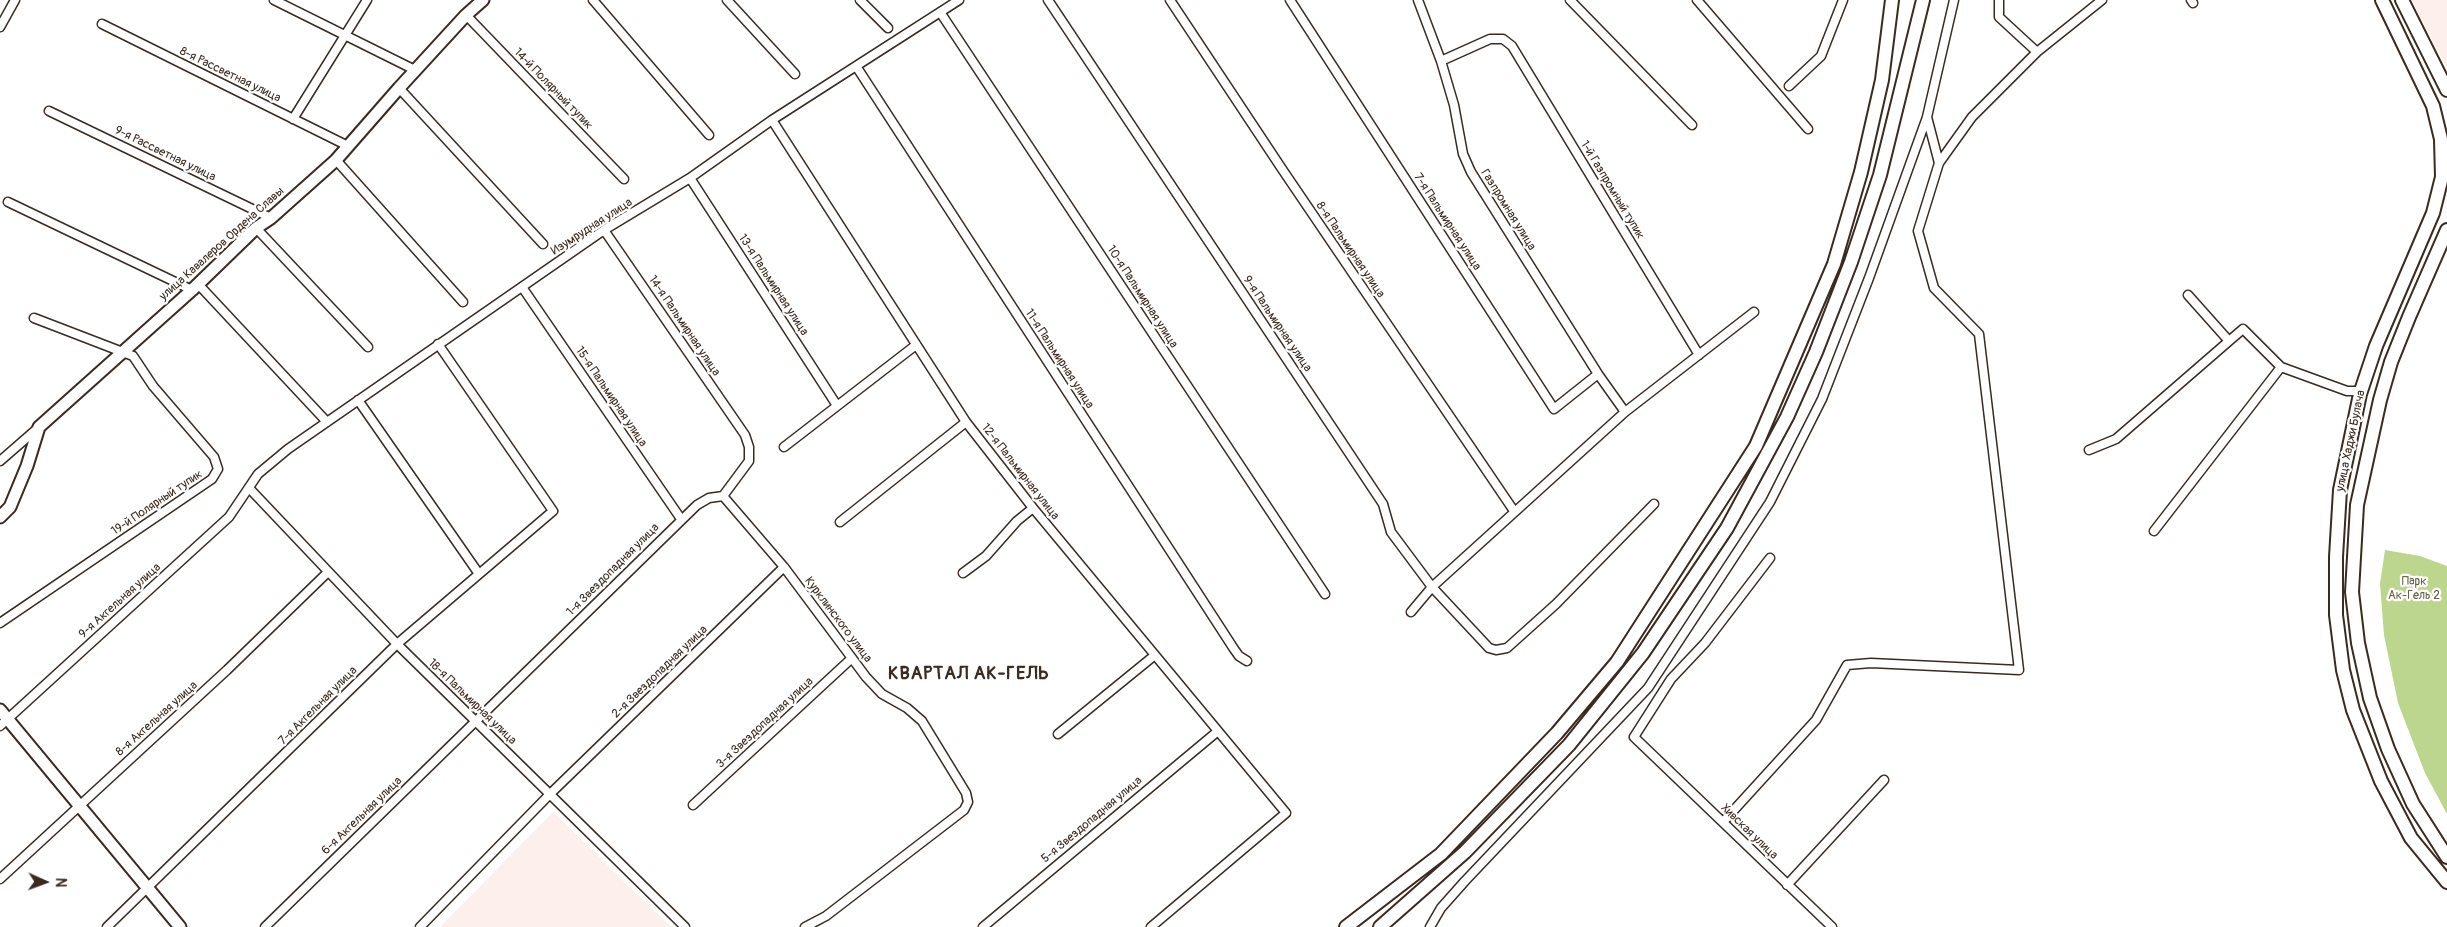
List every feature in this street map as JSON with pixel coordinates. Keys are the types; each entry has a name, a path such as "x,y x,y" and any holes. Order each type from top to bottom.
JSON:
{"main road":[{"path":"1346,927 1441,854 1557,733 1617,662 1756,446 1834,264 1861,172 1882,80 1892,0"},
{"path":"1380,927 1466,852 1569,744 1614,690 1663,626 1727,528 1786,417 1816,352 1851,262 1880,175 1923,0"},
{"name":"улица Хаджи Булача","path":"2382,0 2433,106 2441,139 2442,177 2433,214 2376,346 2362,391 2340,490 2336,557 2338,644 2343,670 2359,726 2381,781 2411,838 2447,882"},
{"path":"2402,0 2447,90"},
{"name":"улица Хаджи Булача","path":"2447,230 2391,362 2380,400 2357,505 2352,592 2358,643 2370,698 2388,749 2426,827 2447,857"},
{"path":"2420,242 2439,248"},
{"path":"2411,838 2426,827"}],"street":[{"path":"0,26 14,0"},
{"path":"274,0 415,70"},
{"path":"293,119 367,0"},
{"name":"улица Кавалеров Ордена Славы","path":"39,426 195,287 256,228 271,218 336,160 466,14 483,0"},
{"path":"593,0 709,135"},
{"path":"727,0 795,74"},
{"path":"860,0 888,28"},
{"name":"Изумрудная улица","path":"249,488 258,474 327,422 438,344 604,230 690,178 772,120 959,0"},
{"name":"9-я Пальмирная улица","path":"1048,0 1383,504 1391,532 1432,586 1489,648 1496,650 1507,648 1556,604 1654,504"},
{"name":"8-я Пальмирная улица","path":"1170,0 1514,512"},
{"name":"7-я Пальмирная улица","path":"1290,0 1554,409 1598,374"},
{"name":"Газпромная улица","path":"1418,0 1441,61 1454,105 1463,154 1471,172 1598,374 1625,412"},
{"path":"1570,0 1692,125"},
{"path":"1697,0 1808,129"},
{"path":"1789,86 1821,56 1843,0"},
{"path":"1430,927 1441,908 1465,881 1648,688 1770,502 1822,399 1869,278 1927,117 1954,0"},
{"path":"1999,0 1999,17 2037,52"},
{"path":"1722,822 1816,720 1847,665 1871,664 2019,670 1979,334 1934,288 1918,231 1939,163 1972,117 2037,52 2102,0"},
{"name":"10-я Пальмирная улица","path":"940,12 1325,594"},
{"name":"14-й Полярный тупик","path":"466,14 624,179"},
{"name":"8-я Рассветная улица","path":"102,24 348,146"},
{"name":"1-й Газпромный тупик","path":"1441,61 1490,39 1503,39 1512,46 1699,354"},
{"name":"11-я Пальмирная улица","path":"856,66 1234,649 1239,656 1247,661"},
{"path":"399,88 543,244"},
{"name":"9-я Рассветная улица","path":"49,111 271,218"},
{"path":"1927,117 1939,163"},
{"name":"12-я Пальмирная улица","path":"772,120 966,422 1033,508 1286,813 1151,927"},
{"path":"336,160 463,302"},
{"name":"13-я Пальмирная улица","path":"690,178 836,404"},
{"path":"8,202 195,287 327,422"},
{"path":"256,228 368,347"},
{"name":"14-я Пальмирная улица","path":"604,230 745,435 749,447 748,461 723,496"},
{"name":"15-я Пальмирная улица","path":"522,287 681,519"},
{"path":"2188,295 2229,342"},
{"path":"1411,612 1432,586 1625,412 1754,312"},
{"name":"19-й Полярный тупик","path":"0,623 212,479 218,469 214,457 153,386 143,367 133,356 34,318"},
{"path":"2089,450 2116,439 2243,329 2281,367 2347,391 2362,391"},
{"name":"7-я Акгельная улица","path":"107,927 397,644 554,511 438,344"},
{"path":"784,447 836,404 916,345"},
{"path":"2154,531 2281,367"},
{"path":"358,400 479,574"},
{"path":"840,522 966,422"},
{"path":"0,461 39,426"},
{"path":"0,517 10,507 27,466 39,426"},
{"name":"18-я Пальмирная улица","path":"249,488 327,573 397,644 551,793 685,927"},
{"name":"9-я Акгельная улица","path":"2,718 230,517 249,488"},
{"name":"1-я Звездопадная улица","path":"476,722 681,519 697,505 709,498 723,496"},
{"name":"Курклинского улица","path":"723,496 784,567 852,658 882,694 907,708 922,720 966,793 968,802 964,810 826,916 805,927"},
{"path":"963,572 986,556 1017,521 1033,508"},
{"name":"Хивская улица","path":"1770,558 1704,643 1671,680 1634,737 1650,755 1832,927"},
{"name":"2-я Звездопадная улица","path":"420,927 551,793 784,567"},
{"name":"8-я Акгельная улица","path":"0,880 227,670 327,573"},
{"path":"1058,734 1154,655"},
{"name":"3-я Звездопадная улица","path":"693,804 852,658"},
{"path":"2,718 79,805 180,927"},
{"name":"6-я Акгельная улица","path":"265,927 476,722"},
{"name":"5-я Звездопадная улица","path":"982,927 1218,731"},
{"path":"1787,884 1884,780"}],"shaded area":[{"path":"2412,0 2447,0 2447,68"},
{"path":"553,812 671,927 440,927"}],"green space":[{"name":"Парк Ак-Гель 2","path":"2385,550 2420,556 2447,566 2447,814 2425,773 2398,703 2384,635 2380,584"}],"district":[{"name":"КВАРТАЛ АК-ГЕЛЬ","path":"969,674"}]}
